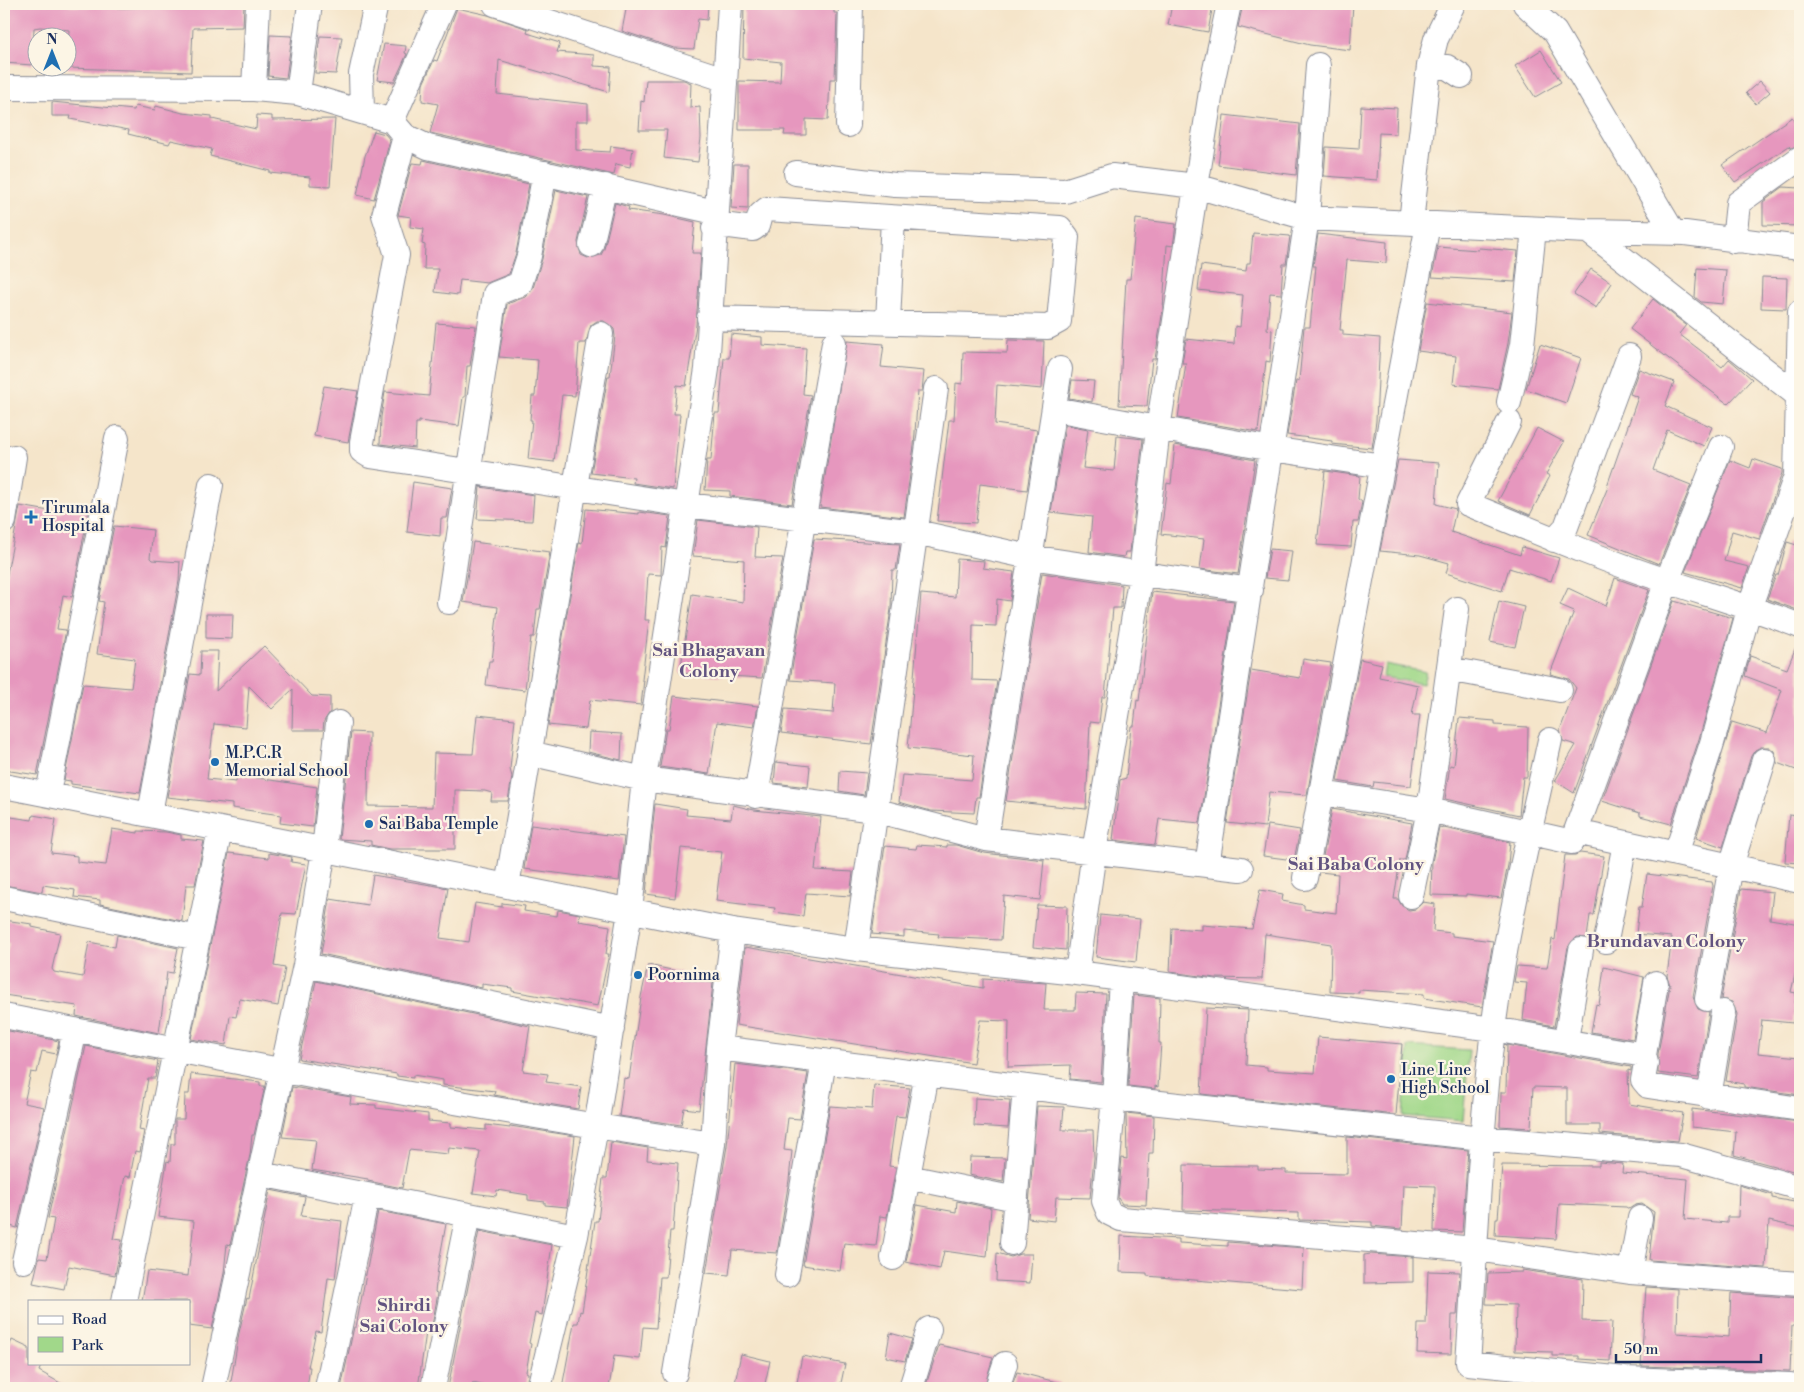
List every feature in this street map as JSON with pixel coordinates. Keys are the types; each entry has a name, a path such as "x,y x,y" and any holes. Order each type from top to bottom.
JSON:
{"street":[{"path":"254,89 258,4"},
{"path":"298,93 310,4"},
{"path":"362,111 361,74 376,4"},
{"path":"444,4 399,129 384,215 397,255 362,451 370,456 686,505 916,532 1030,557 1251,590"},
{"path":"495,4 724,79"},
{"path":"539,1388 576,1236 596,1127 630,911 644,779 715,318 724,79 730,4"},
{"path":"848,125 851,4"},
{"path":"1077,973 1094,852 1141,574 1158,429 1196,186 1213,79 1229,4"},
{"path":"1305,878 1383,466 1420,223 1429,66 1436,39 1453,4"},
{"path":"1525,4 1555,32 1673,232 1800,248"},
{"path":"1207,865 1307,218 1318,65"},
{"path":"1429,66 1447,66 1461,76"},
{"path":"4,88 254,89 298,93 362,111 399,129 428,147 605,186 720,222 753,229 757,226 760,215 767,209 1060,228 1067,237 1059,321 1048,327 715,318"},
{"path":"1734,241 1738,203 1800,158"},
{"path":"449,602 467,471 495,294 520,284 529,256 545,173"},
{"path":"796,173 895,186 1065,191 1112,176 1196,186 1307,218 1534,229 1685,233"},
{"path":"591,244 605,186"},
{"path":"888,322 893,218"},
{"path":"1534,229 1522,345 1509,412 1468,504 1554,540 1667,581 1750,606 1800,626"},
{"path":"1588,231 1796,394"},
{"path":"1676,854 1712,743 1750,606 1796,476 1796,394 1800,312"},
{"path":"507,886 601,334"},
{"path":"756,796 834,343"},
{"path":"1554,540 1566,527 1629,356"},
{"path":"986,839 1060,369"},
{"path":"856,949 874,810 936,390"},
{"path":"1054,409 1272,449 1383,466"},
{"path":"48,794 117,438"},
{"path":"1322,793 1429,810 1530,831 1572,842 1667,581 1721,447"},
{"path":"4,512 14,457"},
{"path":"150,813 211,485"},
{"path":"1411,896 1429,810 1457,609"},
{"path":"1449,669 1560,690"},
{"path":"214,1388 305,965 324,850 338,723"},
{"path":"1550,740 1513,911 1493,1029 1482,1138 1468,1363 1624,1384 1790,1386"},
{"path":"529,753 644,779 756,796 874,810 986,839 1241,869"},
{"path":"1709,1096 1715,1005 1731,866 1764,760"},
{"path":"4,786 150,813 220,830 733,931 856,949 1077,973 1493,1029 1566,1040 1644,1055"},
{"path":"124,1300 220,830"},
{"path":"1576,832 1800,880"},
{"path":"1606,941 1625,843"},
{"path":"4,898 198,938"},
{"path":"675,1373 713,1144 719,1048 733,931"},
{"path":"1566,1040 1581,950"},
{"path":"305,965 612,1029"},
{"path":"1121,979 1114,1098 1104,1201 1109,1213 1121,1219 1476,1249 1630,1272 1800,1284"},
{"path":"1656,983 1644,1055 1646,1062 1643,1080 1648,1086 1800,1110"},
{"path":"4,1016 282,1072 596,1127 713,1144"},
{"path":"24,1261 75,1030"},
{"path":"719,1048 1114,1098 1482,1138 1681,1155 1800,1188"},
{"path":"787,1276 824,1061"},
{"path":"893,1258 927,1074"},
{"path":"1012,1243 1025,1087"},
{"path":"260,1174 576,1236"},
{"path":"908,1177 1016,1200"},
{"path":"327,1388 367,1196"},
{"path":"433,1388 468,1216"},
{"path":"1630,1272 1640,1218"},
{"path":"911,1388 929,1329"},
{"path":"998,1388 1005,1364"}],"green space":[{"path":"1385,664 1426,672 1423,684 1383,677"},
{"path":"1408,1046 1469,1050 1463,1121 1403,1116"}],"building":[{"path":"4,4 69,4 68,6 123,8 157,7 158,4 244,4 243,27 193,28 191,72 78,68 78,28 28,28 28,65 4,63"},
{"path":"627,4 644,4 663,8 664,4 708,4 707,20 698,19 694,49 674,48 622,31"},
{"path":"744,4 834,4 834,13 837,13 835,79 830,79 828,120 806,119 806,135 784,135 785,130 739,130 739,81 780,82 781,62 743,58"},
{"path":"1172,4 1213,4 1208,32 1168,25"},
{"path":"1243,4 1353,4 1350,50 1310,45 1238,27"},
{"path":"457,8 488,15 528,29 527,33 560,43 557,52 594,55 594,66 611,67 609,92 499,60 497,94 588,104 588,121 576,121 576,150 610,152 611,146 633,149 630,167 616,164 614,175 430,133 438,104 422,101 423,84 434,60 437,61"},
{"path":"270,35 292,36 286,78 268,76"},
{"path":"320,36 342,37 336,74 315,73"},
{"path":"384,44 406,46 405,53 407,54 394,82 377,80"},
{"path":"1541,50 1561,82 1535,97 1515,66"},
{"path":"646,80 684,80 691,83 690,108 700,107 701,138 698,162 664,158 667,130 639,130 641,101 644,102"},
{"path":"1760,81 1770,92 1756,104 1746,93"},
{"path":"52,102 134,110 135,106 155,110 156,106 183,113 212,116 212,119 256,129 257,115 272,116 272,120 335,119 330,186 310,185 310,177 270,173 270,171 210,156 212,149 171,140 169,144 128,134 129,130 70,119 71,116 52,116"},
{"path":"1361,106 1397,108 1396,134 1379,133 1377,180 1324,176 1326,147 1359,149"},
{"path":"1224,115 1300,124 1296,175 1218,165"},
{"path":"1792,117 1800,130 1800,145 1791,148 1789,146 1735,182 1722,165"},
{"path":"374,131 385,134 390,140 374,199 357,195 365,156"},
{"path":"423,160 529,184 516,253 509,274 487,283 460,280 458,295 435,292 438,269 424,269 425,245 422,244 424,229 410,227 411,217 398,215 412,163 422,164"},
{"path":"734,164 748,164 748,209 731,208"},
{"path":"1783,187 1800,188 1800,226 1763,225 1763,202"},
{"path":"556,190 588,197 578,242 581,255 588,258 601,255 604,249 615,203 629,207 628,210 695,222 692,253 701,253 696,325 686,386 677,385 674,414 680,414 673,489 633,483 634,478 591,473 608,376 610,376 615,336 614,329 604,321 597,321 591,325 586,343 579,343 575,396 562,395 554,462 528,459 532,420 530,420 532,396 535,396 538,360 499,357 507,304 525,297 533,288 542,259"},
{"path":"1136,219 1176,224 1173,246 1167,245 1163,309 1155,359 1152,359 1147,406 1119,405 1126,279 1130,279"},
{"path":"1253,233 1290,236 1286,264 1283,264 1281,294 1270,293 1267,329 1272,330 1270,362 1266,361 1258,432 1178,418 1186,363 1182,363 1186,339 1234,344 1235,326 1240,327 1243,295 1198,290 1201,265 1246,271 1247,263 1250,263"},
{"path":"1318,234 1387,242 1386,263 1347,260 1340,330 1343,330 1343,335 1380,338 1376,421 1372,448 1332,444 1332,441 1287,435 1296,381 1299,381 1304,327 1310,327 1316,266 1313,266"},
{"path":"1438,247 1518,251 1515,282 1432,277"},
{"path":"1697,268 1726,270 1723,304 1701,302 1695,297"},
{"path":"1591,269 1612,283 1596,308 1574,294"},
{"path":"1762,277 1787,278 1786,309 1761,308"},
{"path":"1653,299 1686,325 1679,334 1722,367 1729,359 1752,379 1728,404 1630,329"},
{"path":"1427,302 1512,312 1508,343 1498,389 1453,384 1456,356 1418,351"},
{"path":"436,323 476,326 470,366 467,366 465,397 463,397 459,426 419,421 419,423 416,423 415,448 380,444 381,417 385,392 429,396"},
{"path":"731,334 762,337 762,345 806,348 803,394 811,395 792,504 730,496 730,491 705,490 707,460 711,460 715,413 719,413 724,358 729,358"},
{"path":"1008,340 1044,341 1042,389 997,385 995,424 1037,430 1027,490 980,484 976,523 937,521 949,420 954,420 956,383 962,384 963,352 1007,353"},
{"path":"847,341 884,344 881,367 924,371 922,391 918,391 914,446 904,517 820,507"},
{"path":"1540,344 1581,358 1566,403 1526,389"},
{"path":"1639,369 1674,382 1665,406 1712,427 1704,446 1667,430 1653,470 1691,485 1659,564 1588,535 1608,487 1638,397 1630,394"},
{"path":"1072,380 1094,381 1092,402 1069,398"},
{"path":"324,386 358,391 348,442 314,436"},
{"path":"1065,426 1088,429 1083,468 1114,471 1117,436 1143,439 1130,552 1125,552 1124,557 1089,552 1092,517 1051,512"},
{"path":"1537,428 1564,442 1546,474 1550,476 1530,515 1498,501"},
{"path":"1175,445 1255,460 1238,574 1200,569 1204,539 1161,534 1167,483 1171,484"},
{"path":"1753,459 1782,469 1782,473 1759,539 1732,531 1724,561 1749,567 1742,588 1685,572 1730,460 1750,468"},
{"path":"1398,460 1439,463 1436,504 1456,509 1451,532 1520,555 1522,547 1559,558 1551,581 1509,568 1502,591 1446,573 1449,563 1420,555 1380,551"},
{"path":"1325,471 1360,476 1358,499 1362,502 1358,522 1353,522 1351,547 1317,545"},
{"path":"413,482 452,488 447,518 441,518 440,536 407,532"},
{"path":"480,487 534,495 532,521 477,519"},
{"path":"63,505 89,509 72,597 63,595 57,629 66,630 37,775 4,770 4,589 20,506 61,513"},
{"path":"586,509 670,516 666,548 662,547 661,575 648,574 645,620 649,620 641,705 590,700 586,729 548,725 579,542 582,543"},
{"path":"698,520 757,527 755,557 783,558 762,678 680,673 692,594 743,602 744,560 693,556"},
{"path":"114,526 153,530 150,558 152,560 180,562 179,581 140,793 71,784 71,781 64,780 83,684 131,688 135,659 97,654 104,602 99,601"},
{"path":"814,539 900,544 896,570 892,570 891,609 871,744 781,733 785,709 833,713 835,683 790,680"},
{"path":"473,542 550,552 540,609 537,609 534,637 531,637 525,690 486,685 489,661 492,661 498,607 463,602"},
{"path":"1787,542 1800,546 1800,611 1767,599 1776,575 1778,575"},
{"path":"1270,549 1292,551 1288,580 1265,578"},
{"path":"957,559 984,561 983,568 1014,572 1010,601 997,599 996,626 973,625 972,680 997,681 979,797 976,797 974,813 931,811 899,802 902,775 972,780 974,755 908,748 921,594 955,597"},
{"path":"1042,573 1122,585 1121,608 1113,608 1105,697 1102,697 1099,723 1090,722 1086,809 1006,801"},
{"path":"1615,578 1649,590 1574,793 1555,781 1576,745 1563,741 1560,730 1576,688 1569,679 1550,674 1574,611 1560,605 1568,588 1606,606"},
{"path":"1152,592 1234,601 1200,823 1159,819 1155,845 1113,840 1120,780 1126,778 1131,726 1134,726 1137,700 1139,701"},
{"path":"1499,601 1524,607 1515,647 1490,642"},
{"path":"1674,601 1733,618 1699,739 1671,824 1640,816 1640,813 1602,801"},
{"path":"206,614 233,614 232,639 206,638"},
{"path":"1799,639 1800,757 1796,770 1777,763 1774,751 1769,747 1761,747 1755,750 1751,756 1723,847 1696,838 1732,722 1767,733 1782,690 1745,676 1750,656 1787,669"},
{"path":"264,646 312,696 330,697 330,712 324,721 323,730 292,730 293,689 272,709 249,686 246,727 214,724 207,779 236,782 237,775 317,787 313,827 280,823 281,815 232,808 232,804 167,797 190,674 200,675 201,651 218,651 216,691"},
{"path":"1303,659 1331,663 1307,795 1269,792 1265,827 1227,823 1251,670 1300,678"},
{"path":"1360,659 1382,664 1379,677 1418,685 1412,715 1420,715 1411,786 1374,782 1373,787 1337,781"},
{"path":"674,696 758,706 754,727 717,722 709,774 660,767"},
{"path":"477,715 515,719 510,769 512,777 508,801 491,801 492,793 485,791 455,790 455,849 389,849 371,845 371,841 339,839 351,732 369,733 368,806 432,807 434,753 473,754"},
{"path":"1459,718 1495,721 1495,725 1528,727 1527,777 1523,777 1519,815 1445,799 1450,765 1454,766"},
{"path":"589,732 622,734 621,760 588,752"},
{"path":"776,762 810,766 808,787 774,783"},
{"path":"840,771 867,773 864,795 839,791"},
{"path":"655,804 687,809 686,815 731,819 733,805 754,810 821,817 815,870 853,872 850,896 806,893 803,916 774,912 775,908 716,901 722,852 681,848 675,898 646,894"},
{"path":"1332,809 1412,823 1405,860 1400,860 1394,899 1398,899 1402,906 1409,910 1416,909 1423,902 1435,904 1433,931 1452,933 1452,936 1493,941 1482,1007 1424,998 1424,994 1359,990 1359,993 1330,992 1331,944 1265,934 1262,979 1215,978 1170,972 1172,928 1202,930 1202,925 1252,929 1260,890 1283,894 1282,901 1304,905 1304,909 1336,913 1338,874 1320,872"},
{"path":"33,815 56,819 51,853 77,856 77,862 106,865 112,829 138,833 138,831 166,832 181,835 181,839 204,841 195,885 186,885 182,921 100,904 100,900 74,897 75,890 43,885 42,892 4,885 4,816 32,820"},
{"path":"1789,815 1800,816 1800,863 1785,862"},
{"path":"531,825 624,837 619,881 524,869"},
{"path":"1268,825 1300,830 1294,860 1263,856"},
{"path":"1439,827 1510,842 1508,865 1501,898 1466,894 1466,896 1431,895 1432,862"},
{"path":"917,845 947,847 947,845 956,845 984,853 1044,860 1040,900 1004,896 1001,940 938,937 939,934 904,931 904,937 872,934 885,846 916,849"},
{"path":"229,853 269,858 269,853 292,857 291,862 306,864 296,914 282,913 274,966 285,968 278,1006 240,999 236,1017 230,1016 226,1045 191,1039"},
{"path":"1580,853 1604,856 1594,915 1590,915 1587,938 1577,937 1568,947 1554,1026 1523,1020 1527,983 1514,982 1517,966 1547,968 1552,939 1555,940 1565,855"},
{"path":"1647,874 1712,882 1713,886 1693,997 1698,1009 1709,1012 1698,1078 1658,1073 1658,1054 1670,985 1667,976 1672,937 1636,934 1639,907 1642,907"},
{"path":"373,875 448,888 440,938 469,942 475,903 502,907 502,903 525,906 524,911 557,916 558,910 580,914 579,921 610,926 606,954 609,954 598,1006 512,991 512,988 482,984 482,988 321,954 330,899 368,905"},
{"path":"1741,889 1773,892 1770,919 1800,924 1800,953 1791,992 1796,993 1793,1023 1762,1020 1758,1053 1800,1057 1800,1095 1744,1087 1744,1084 1726,1081 1737,1014 1732,1002 1721,999"},
{"path":"1037,905 1067,906 1066,950 1033,947"},
{"path":"1100,915 1140,919 1136,962 1096,957"},
{"path":"4,920 32,924 32,927 60,933 52,969 54,972 83,977 89,942 115,947 117,935 178,948 173,973 167,972 159,1033 76,1016 77,1006 4,995 4,967 9,943 4,943"},
{"path":"745,947 983,988 983,979 1046,983 1044,1010 1075,1010 1076,993 1106,994 1101,1082 1070,1079 1071,1065 1008,1067 1009,1021 980,1020 973,1063 736,1025"},
{"path":"648,965 681,972 679,978 713,983 699,1110 684,1108 681,1125 619,1116 624,1078 629,1079 641,997"},
{"path":"1604,967 1644,977 1633,1039 1591,1032 1596,1004 1599,1005"},
{"path":"316,981 530,1026 523,1071 548,1074 546,1082 581,1087 578,1109 494,1095 495,1091 443,1085 443,1080 413,1075 413,1078 397,1076 397,1074 299,1059"},
{"path":"1134,995 1160,998 1159,1043 1161,1043 1158,1087 1155,1086 1155,1089 1128,1086"},
{"path":"1206,1008 1248,1010 1246,1065 1267,1067 1267,1070 1315,1073 1318,1037 1402,1044 1396,1115 1201,1094"},
{"path":"4,1030 59,1041 56,1054 42,1051 37,1073 31,1072 24,1103 44,1107 17,1228 4,1224"},
{"path":"1507,1045 1631,1067 1631,1071 1628,1070 1629,1104 1683,1113 1678,1141 1600,1134 1600,1125 1567,1125 1567,1088 1533,1087 1531,1128 1500,1126 1501,1092 1506,1092"},
{"path":"86,1046 158,1061 155,1078 148,1078 139,1130 144,1131 140,1152 135,1151 130,1177 125,1176 113,1239 122,1240 115,1275 69,1266 64,1289 33,1283 39,1258 47,1259 54,1219 48,1218"},
{"path":"735,1064 808,1073 800,1119 788,1118 784,1150 792,1151 777,1253 732,1250 729,1275 706,1273 727,1146"},
{"path":"191,1074 260,1082 260,1086 265,1086 254,1135 252,1135 250,1155 230,1245 227,1244 224,1273 212,1329 190,1326 190,1300 142,1300 147,1271 188,1276 194,1221 158,1217 167,1161 170,1162 171,1144 175,1144 175,1119 184,1119 185,1094 189,1094"},
{"path":"874,1085 910,1088 905,1117 896,1116 889,1166 896,1167 887,1217 880,1216 876,1246 844,1243 840,1271 803,1265 830,1106 872,1109"},
{"path":"292,1087 351,1097 350,1104 376,1105 376,1108 428,1114 428,1121 451,1123 451,1127 486,1130 486,1125 510,1128 510,1126 575,1136 567,1207 545,1205 545,1202 528,1200 528,1195 497,1190 496,1196 473,1193 480,1151 449,1148 448,1154 409,1150 402,1188 368,1181 368,1179 312,1170 316,1140 282,1137"},
{"path":"975,1098 1010,1100 1008,1128 974,1126"},
{"path":"1037,1106 1064,1107 1062,1130 1093,1130 1094,1158 1090,1198 1056,1197 1054,1221 1028,1218"},
{"path":"1692,1109 1800,1122 1800,1173 1734,1155 1736,1132 1692,1127"},
{"path":"1126,1113 1154,1116 1153,1153 1149,1153 1146,1205 1122,1204 1118,1198 1122,1158 1127,1159"},
{"path":"1347,1137 1468,1150 1462,1232 1434,1231 1435,1186 1404,1185 1402,1229 1372,1226 1372,1222 1299,1220 1299,1213 1183,1210 1184,1165 1258,1166 1258,1169 1286,1170 1286,1173 1347,1174"},
{"path":"611,1142 648,1148 647,1160 678,1163 673,1231 670,1231 666,1277 660,1277 656,1328 643,1327 640,1359 614,1356 609,1388 562,1388 574,1323 578,1323 580,1311 582,1312 595,1221 598,1221 603,1178 607,1178"},
{"path":"970,1157 1005,1158 1003,1182 969,1175"},
{"path":"1599,1162 1623,1164 1622,1173 1688,1179 1685,1219 1727,1223 1727,1217 1738,1217 1739,1185 1772,1195 1772,1198 1800,1203 1800,1228 1769,1221 1766,1268 1649,1260 1654,1212 1642,1204 1635,1205 1629,1209 1626,1207 1559,1204 1556,1239 1495,1235 1502,1165 1599,1166"},
{"path":"270,1190 305,1197 301,1216 342,1221 335,1279 328,1278 321,1332 316,1331 308,1367 310,1367 307,1388 230,1388 239,1333 247,1298 249,1299"},
{"path":"957,1201 991,1208 987,1257 944,1251 940,1269 906,1262 917,1205 956,1212"},
{"path":"378,1211 446,1224 435,1292 438,1293 432,1326 427,1325 418,1388 341,1388 354,1327 356,1327"},
{"path":"479,1231 552,1245 542,1315 535,1313 529,1343 531,1344 526,1372 528,1373 526,1388 494,1388 473,1383 472,1388 448,1388"},
{"path":"1121,1236 1179,1239 1179,1243 1228,1246 1228,1242 1304,1248 1302,1289 1147,1276 1147,1273 1120,1272"},
{"path":"997,1253 1011,1257 1020,1254 1032,1254 1030,1283 996,1281"},
{"path":"1364,1255 1413,1257 1413,1282 1364,1283"},
{"path":"1522,1270 1583,1279 1582,1321 1612,1322 1610,1361 1579,1359 1579,1356 1552,1356 1552,1352 1515,1351 1516,1305 1486,1304 1488,1273 1522,1272"},
{"path":"1428,1271 1460,1272 1457,1315 1452,1315 1451,1354 1417,1353 1418,1324 1426,1324"},
{"path":"1646,1287 1678,1289 1677,1333 1729,1337 1731,1293 1800,1298 1800,1326 1792,1326 1790,1371 1641,1366"},
{"path":"890,1333 912,1339 905,1361 886,1357"},
{"path":"12,1340 28,1348 28,1364 42,1364 39,1371 69,1388 4,1388 4,1359"},
{"path":"939,1345 993,1357 984,1388 925,1388"},
{"path":"741,1354 770,1361 764,1388 734,1388"},
{"path":"802,1356 845,1364 840,1388 796,1388"},
{"path":"1017,1372 1060,1383 1059,1388 1011,1388"}],"place":[{"name":"Tirumala Hospital","path":"31,517"},
{"name":"M.P.C.R Memorial School","path":"215,762"},
{"name":"Sai Baba Temple","path":"369,824"},
{"name":"Poornima","path":"638,975"},
{"name":"Line Line High School","path":"1391,1079"}],"district":[{"name":"Sai Bhagavan Colony","path":"709,660"},
{"name":"Sai Baba Colony","path":"1356,864"},
{"name":"Brundavan Colony","path":"1666,941"},
{"name":"Shirdi Sai Colony","path":"404,1315"}]}
